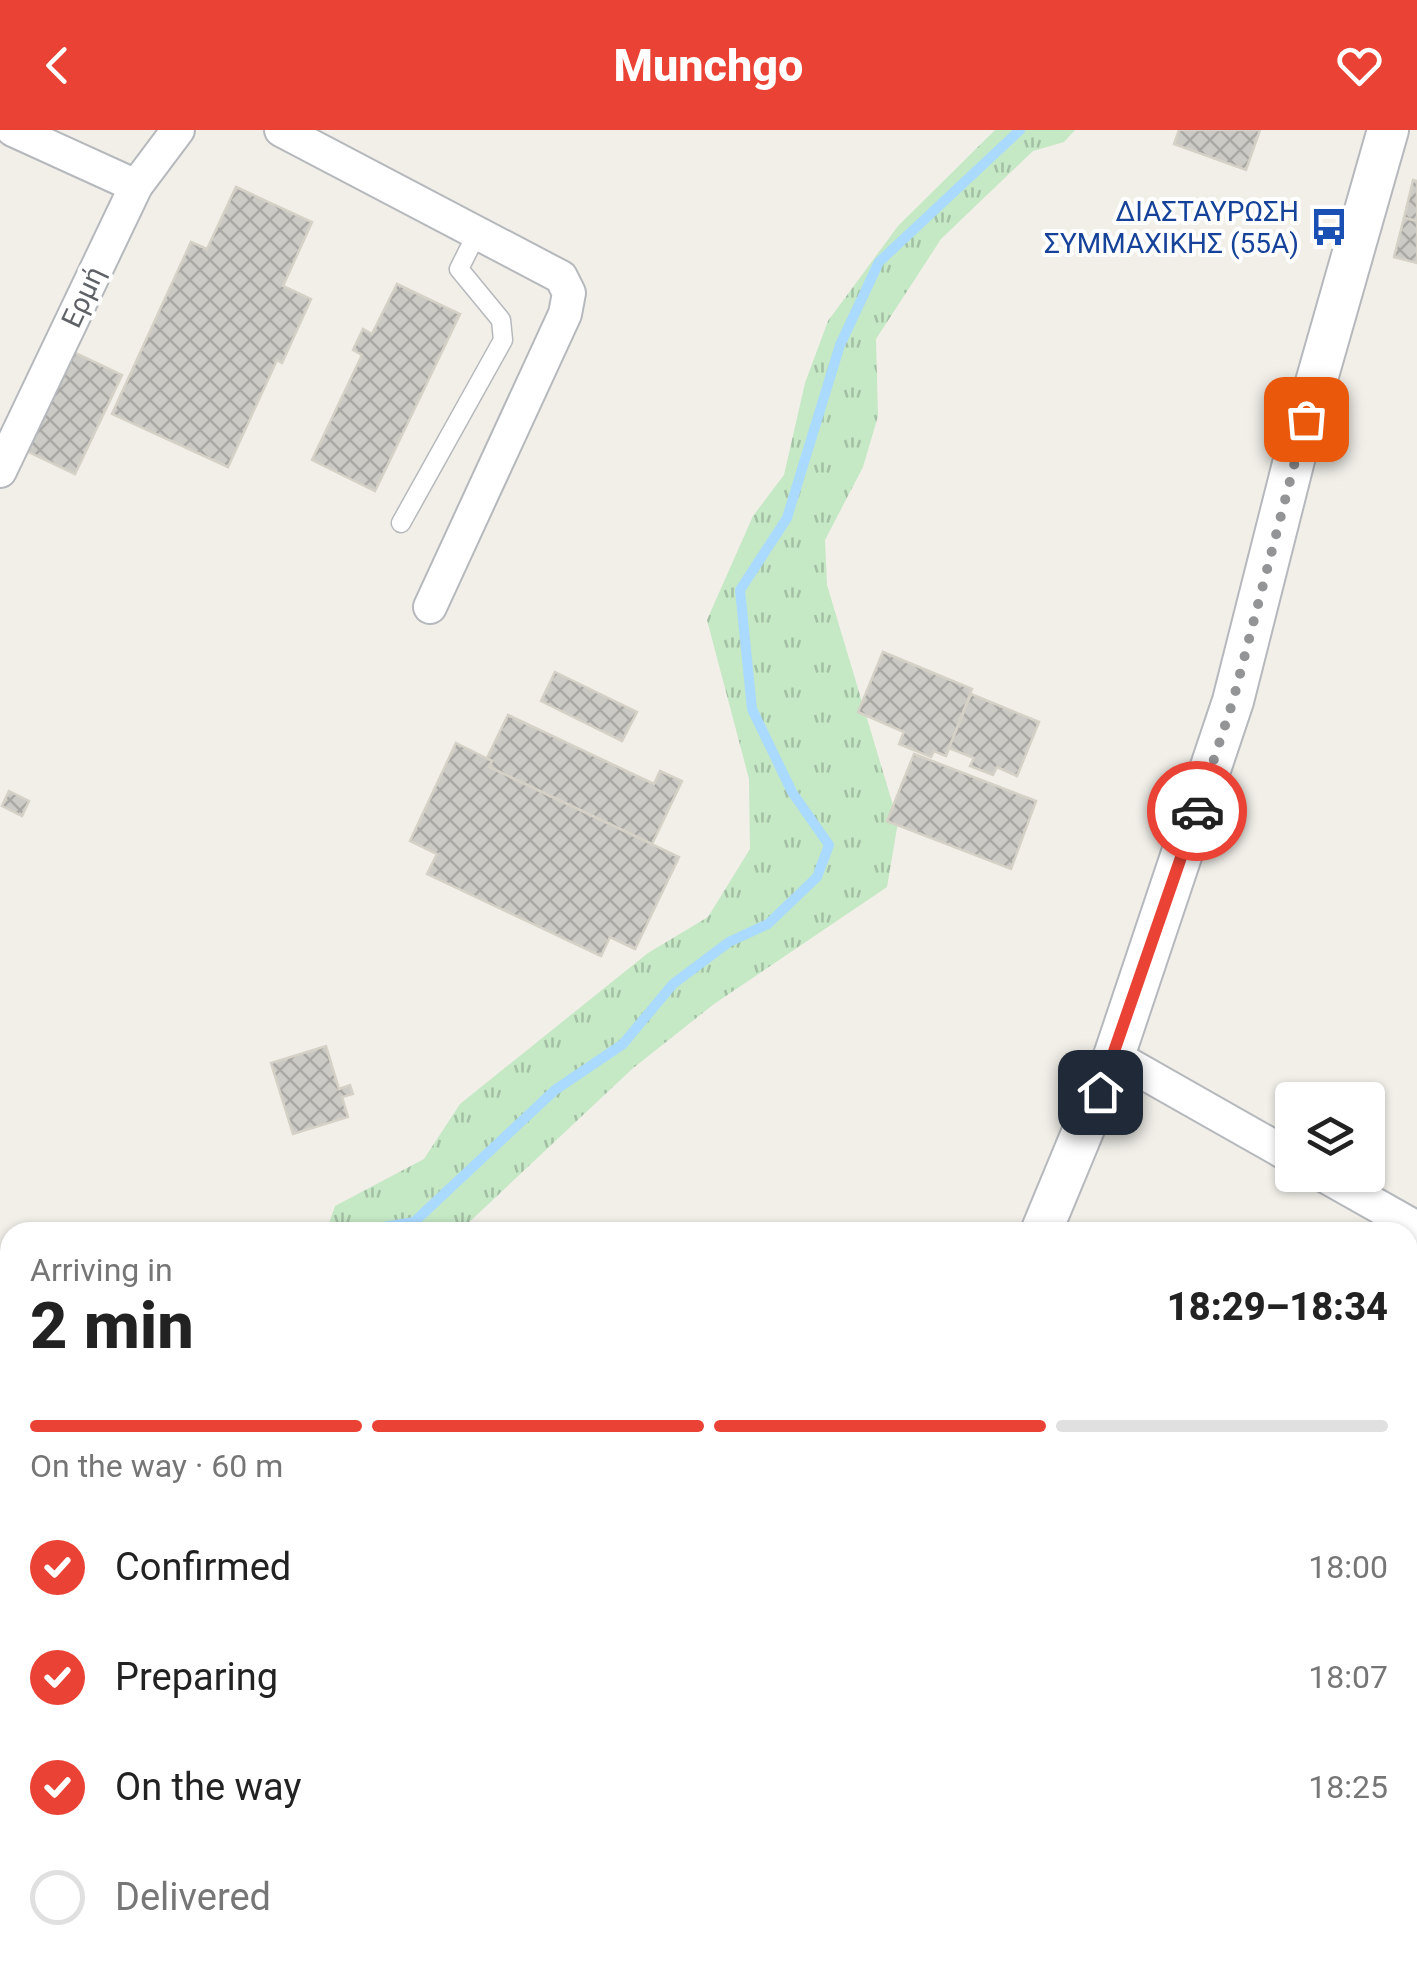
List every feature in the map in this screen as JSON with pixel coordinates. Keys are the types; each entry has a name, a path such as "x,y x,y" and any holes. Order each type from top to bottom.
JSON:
{"street":[{"path":"0,152 12,130 136,186"},
{"name":"Ερμή","path":"0,471 136,186 178,130"},
{"path":"281,130 561,277 569,293 565,314 430,607"},
{"path":"1045,1222 1114,1056 1233,701 1295,456 1388,130"},
{"path":"1114,1056 1275,1148"},
{"path":"1354,1192 1406,1222"}],"lane":[{"path":"401,523 502,340 501,320 460,269 477,232"}],"green space":[{"path":"995,130 1075,130 1064,142 1033,151 941,239 876,339 878,416 863,467 825,540 827,585 898,822 887,887 714,1004 632,1069 469,1222 329,1222 335,1206 424,1159 460,1104 648,953 708,917 750,849 749,779 707,620 753,516 784,475 805,383 828,321 898,226"}],"building":[{"path":"1179,130 1260,130 1246,170 1174,144"},
{"path":"1413,180 1417,181 1417,221 1404,218"},
{"path":"236,187 312,222 283,286 311,299 282,363 277,360 228,467 112,414 191,242 207,249"},
{"path":"1404,218 1417,221 1417,263 1394,257"},
{"path":"397,284 460,314 375,491 312,460 362,355 353,350 363,329 372,334"},
{"path":"67,349 122,375 75,474 20,448"},
{"path":"883,652 972,689 946,756 934,751 931,757 899,744 904,732 858,712"},
{"path":"555,672 637,712 622,741 541,701"},
{"path":"971,694 1039,722 1017,776 997,767 993,775 970,766 974,758 949,748"},
{"path":"508,715 654,784 660,771 682,781 652,844 489,767 492,761 487,758"},
{"path":"456,743 492,761 489,767 679,857 635,949 610,937 601,956 427,874 437,854 410,841"},
{"path":"914,754 1036,801 1011,869 887,821"},
{"path":"9,791 29,801 22,816 2,806"},
{"path":"326,1046 339,1089 350,1085 353,1094 342,1097 348,1117 293,1134 271,1063"}],"waterway":[{"path":"414,1222 555,1090 623,1044 673,984 729,942 768,924 817,877 829,845 792,792 752,709 740,590 787,518 840,345 879,262 1020,130"}],"way so far":[{"path":"1197,811 1233,701 1306,419"}],"place":[{"name":"ΔΙΑΣΤΑΥΡΩΣΗ ΣΥΜΜΑΧΙΚΗΣ (55Α)","path":"1329,227"}],"route":[{"path":"1100,1092 1197,811"}]}
